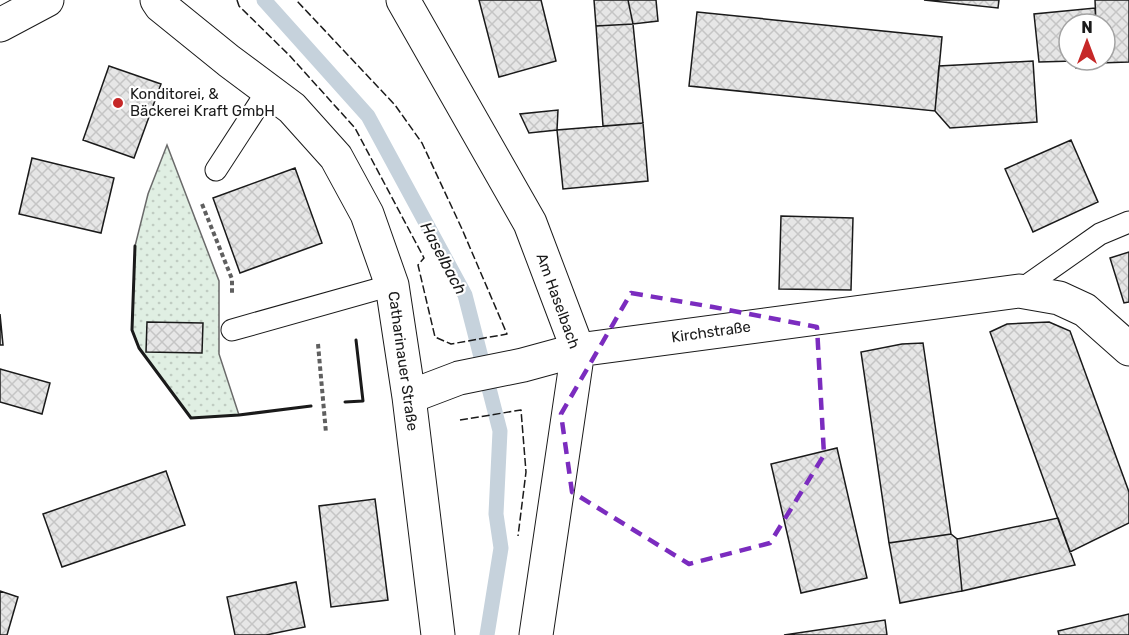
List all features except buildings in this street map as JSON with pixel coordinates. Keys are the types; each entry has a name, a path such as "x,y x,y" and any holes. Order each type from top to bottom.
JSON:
{"street":[{"path":"0,25 47,0"},
{"name":"Catharinauer Straße","path":"157,0 161,6 220,55 292,108 336,157 367,214 392,285 409,397 438,635"},
{"name":"Am Haselbach","path":"403,0 530,224 578,350 536,635"},
{"name":"Kirchstraße","path":"409,397 459,378 523,365 578,350 1019,291 1059,298 1085,310 1129,350"}],"lane":[{"path":"216,170 268,90"},
{"name":"Kirchstraße","path":"1019,291 1100,234 1129,222"},
{"path":"232,330 392,285"}],"path":[{"path":"216,170 196,189 232,279 232,330"},
{"path":"315,307 326,433"}],"highlighted area":[{"path":"631,293 817,327 824,455 770,543 689,564 572,492 561,414"}],"green space":[{"path":"167,145 219,281 219,354 239,415 191,418 139,348 132,330 135,246 148,194"}],"waterway":[{"name":"Haselbach","path":"264,0 368,116 465,295 500,431 496,514 501,548 487,635"}],"fence":[{"path":"237,0 239,6 290,56 355,128 424,258 418,265 435,337 451,344 507,334 422,143 395,105 296,0"},
{"path":"460,420 521,410 526,472 518,536"}],"wall":[{"path":"135,246 132,330 139,348 191,418 311,406"},
{"path":"345,402 363,401 356,340"}],"place":[{"name":"Konditorei, & Bäckerei Kraft GmbH","path":"118,103"}]}
